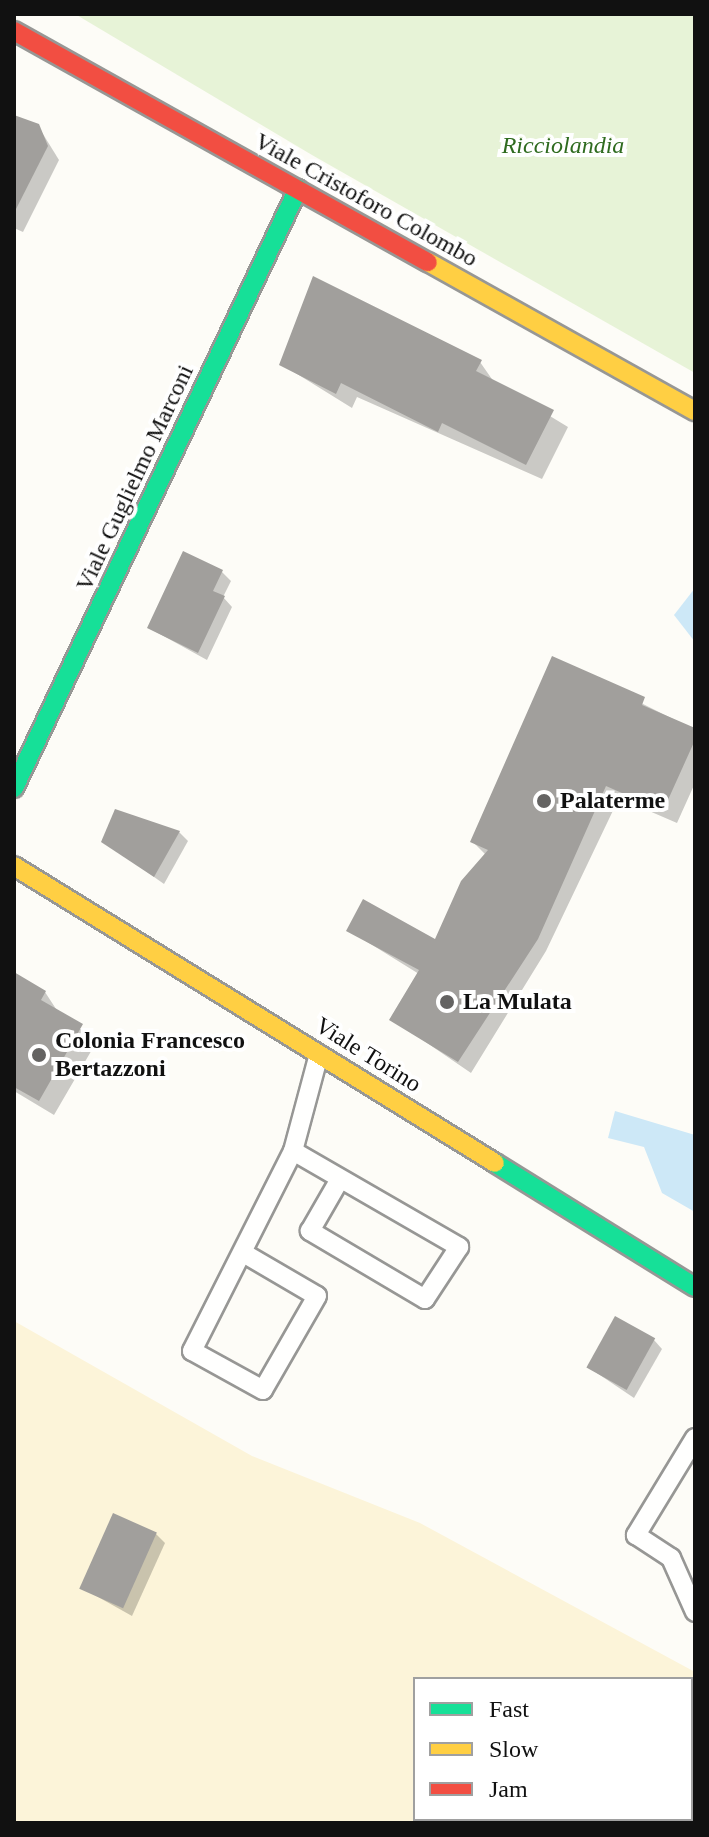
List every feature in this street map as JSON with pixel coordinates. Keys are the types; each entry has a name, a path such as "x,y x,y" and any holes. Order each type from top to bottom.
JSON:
{"street":[{"name":"Viale Cristoforo Colombo","path":"14,31 695,411"},
{"name":"Viale Guglielmo Marconi","path":"14,788 298,189"},
{"name":"Viale Torino","path":"14,866 695,1287"}],"lane":[{"path":"245,1254 317,1296 263,1390 192,1351 245,1254 256,1216 293,1151 319,1054"},
{"path":"293,1151 459,1247 425,1299 310,1231 340,1179"},
{"path":"695,1438 688,1466 636,1535 671,1558 695,1612"}],"green space":[{"name":"Ricciolandia","path":"75,14 695,14 695,373 312,155"}],"sand":[{"path":"14,1321 252,1456 420,1523 695,1672 695,1823 14,1823"}],"water":[{"path":"695,588 695,642 674,615"},
{"path":"615,1111 695,1135 695,1212 662,1193 644,1147 608,1138"}],"building":[{"path":"14,115 39,124 48,146 14,213"},
{"path":"313,276 482,360 476,371 554,410 526,465 442,423 438,432 341,383 336,394 279,365"},
{"path":"183,551 223,570 213,591 225,596 198,653 147,628"},
{"path":"552,656 645,697 642,705 695,728 695,740 663,811 606,786 538,939 458,1062 389,1020 419,970 346,931 363,899 435,939 461,881 488,850 470,842"},
{"path":"115,809 180,831 154,877 101,842"},
{"name":"Colonia Francesco Bertazzoni","path":"14,972 46,991 41,1000 83,1024 39,1101 14,1087"},
{"path":"615,1316 655,1338 627,1390 586,1368"},
{"path":"113,1513 157,1533 123,1608 79,1589"}],"traffic: fast":[{"path":"14,788 298,189"},
{"path":"495,1163 695,1287"}],"traffic: slow":[{"path":"428,262 695,411"},
{"path":"14,866 495,1163"}],"traffic: jam":[{"path":"14,31 428,262"}],"place":[{"name":"Palaterme","path":"544,801"},
{"name":"La Mulata","path":"447,1002"},
{"name":"Colonia Francesco Bertazzoni","path":"39,1055"}]}
